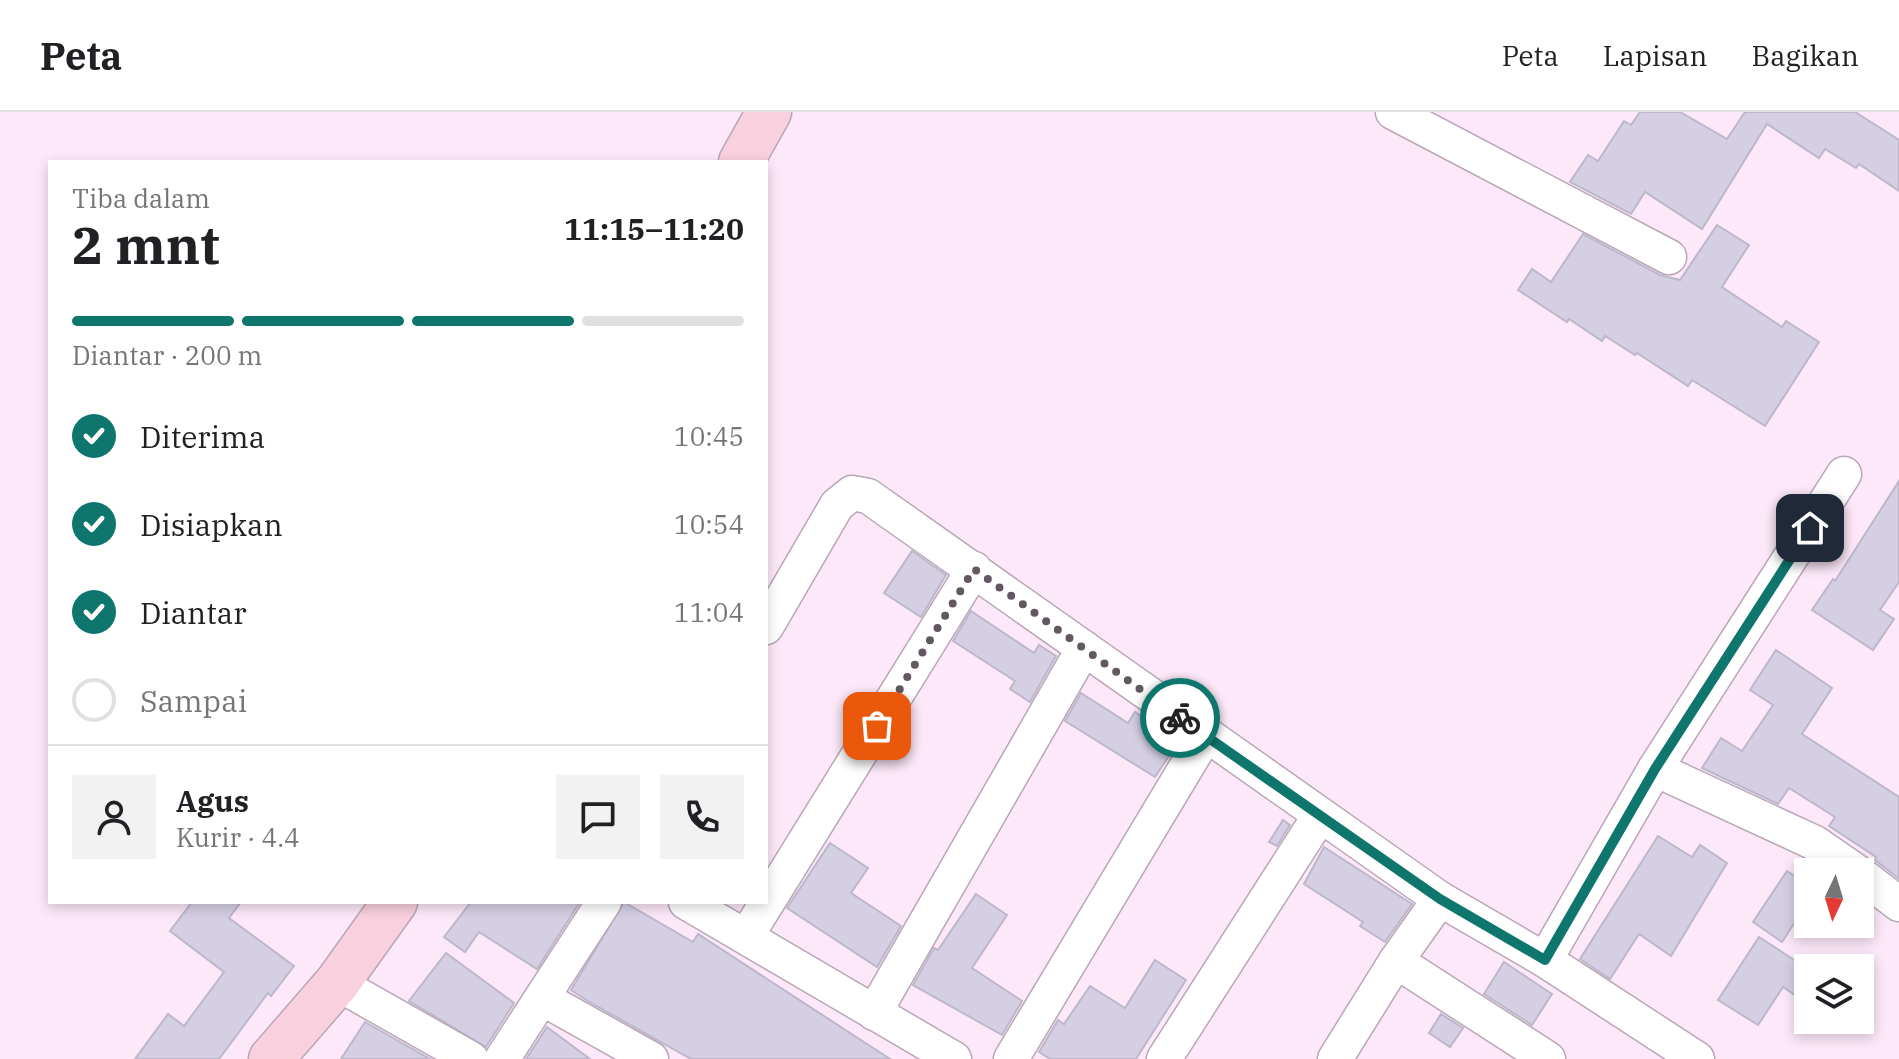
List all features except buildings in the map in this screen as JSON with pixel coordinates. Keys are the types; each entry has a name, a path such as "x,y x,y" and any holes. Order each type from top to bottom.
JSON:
{"main road":[{"path":"742,160 769,112"},
{"path":"271,1059 337,983 394,904"}],"street":[{"path":"1393,112 1669,257"},
{"path":"1545,960 1655,769 1844,474"},
{"path":"768,624 837,505 852,493 868,496 1319,817 1440,899 1545,960 1697,1059"},
{"path":"768,901 974,569"},
{"path":"874,1013 1084,648"},
{"path":"1011,1059 1205,736"},
{"path":"1655,769 1815,843 1836,858"},
{"path":"1164,1059 1319,817"},
{"path":"1874,885 1899,904"},
{"path":"1350,1054 1396,961 1440,899"},
{"path":"502,1059 603,904"},
{"path":"690,904 954,1059"},
{"path":"747,935 766,904"},
{"path":"1396,961 1548,1059"},
{"path":"337,983 471,1059"},
{"path":"542,998 651,1059"}],"way so far":[{"path":"877,726 974,569 1180,718"}],"route":[{"path":"1180,718 1440,899 1545,960 1655,769 1810,528"}]}
